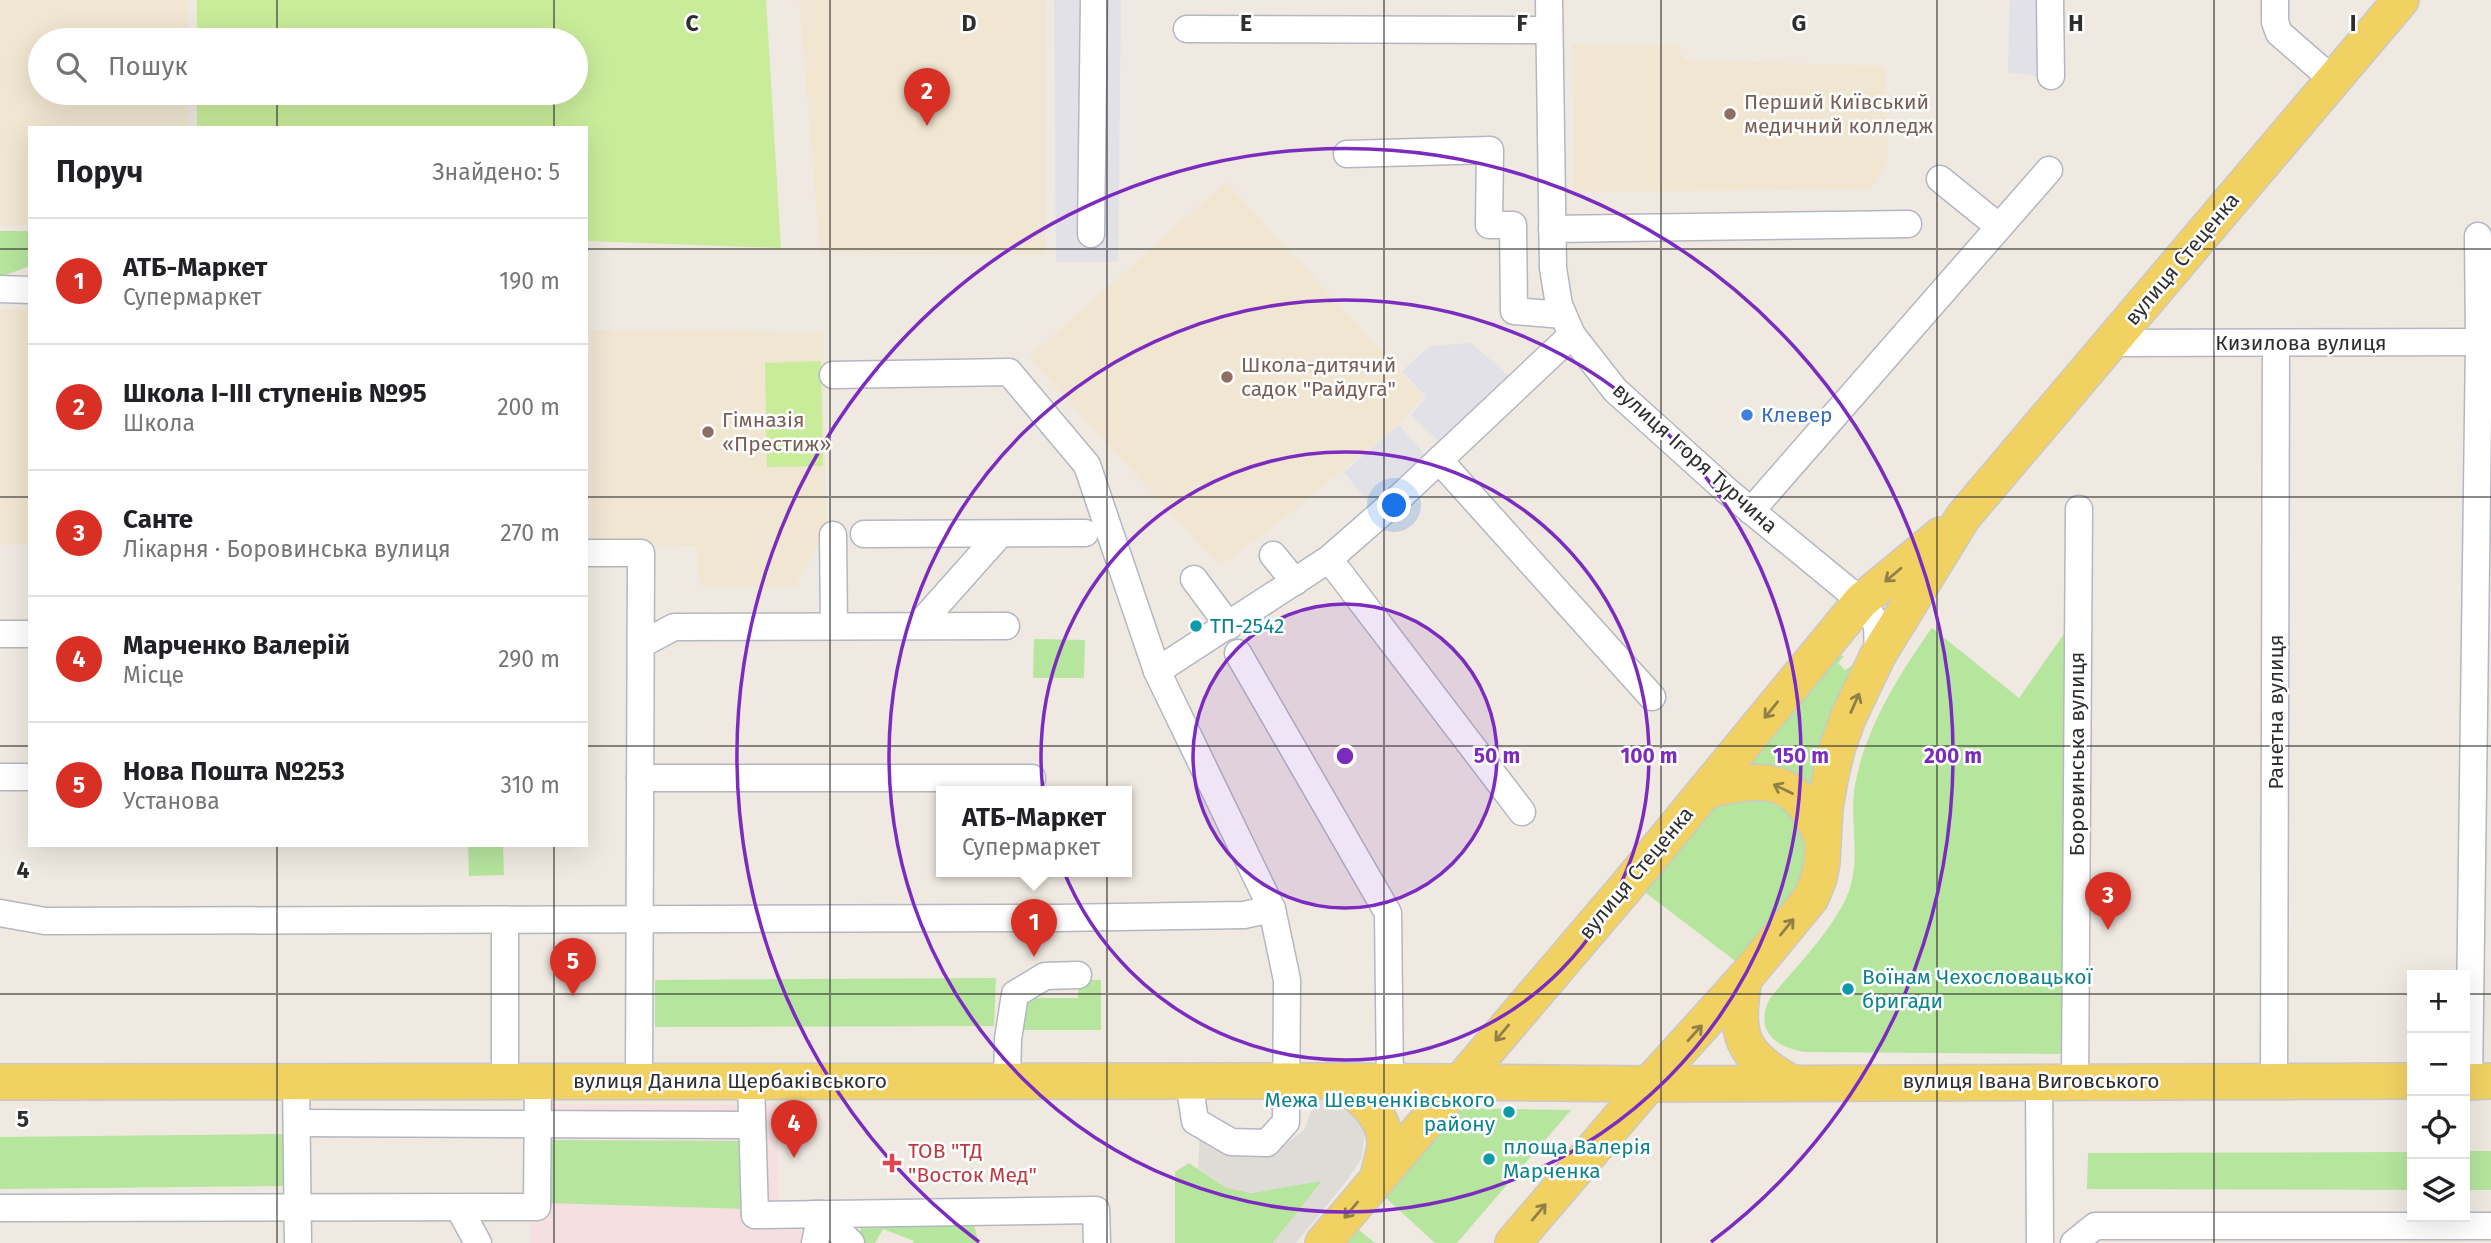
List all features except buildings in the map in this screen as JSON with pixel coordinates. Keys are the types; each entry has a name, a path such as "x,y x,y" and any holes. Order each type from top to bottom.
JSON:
{"main road":[{"name":"вулиця Стеценка","path":"1513,1243 1649,1084 1744,979 1811,898 1819,878 1825,808 1837,749 1848,718 1878,655 1962,517 2401,0"},
{"name":"вулиця Стеценка","path":"1323,1243 1705,791 1861,601 1962,517"},
{"path":"1705,791 1740,782 1762,781 1784,786 1802,800 1815,820 1823,841"},
{"path":"1744,979 1738,1012 1741,1038 1754,1056 1772,1072 1790,1082"},
{"path":"1340,1081 1366,1101 1379,1119 1385,1143 1378,1177"},
{"name":"вулиця Івана Виговського","path":"1649,1084 2407,1081"},
{"name":"вулиця Данила Щербаківського","path":"0,1082 1460,1082"},
{"path":"1460,1082 1649,1084"}],"street":[{"path":"1091,234 1094,0"},
{"name":"вулиця Ігоря Турчина","path":"1549,0 1553,268 1559,305 1568,325 1615,390 1751,511 1861,601"},
{"path":"2050,0 2051,76"},
{"path":"2275,0 2275,22 2279,33 2333,80"},
{"path":"1187,29 1549,30"},
{"path":"1157,671 1295,582 1357,537 1439,460 1568,325 1514,311 1513,225 1489,225 1490,150 1348,154"},
{"path":"1751,511 2049,170"},
{"path":"1940,179 1998,226"},
{"path":"1552,229 1908,224"},
{"path":"2475,1082 2485,342 2478,236"},
{"path":"0,289 28,290"},
{"name":"Кизилова вулиця","path":"2110,343 2485,342"},
{"name":"Ранетна вулиця","path":"2274,1081 2276,343"},
{"path":"833,375 1009,372 1087,465 1157,671 1272,909 1287,980 1286,1122 1267,1143 1231,1142 1195,1121 1189,1081"},
{"path":"1439,460 1652,697"},
{"name":"Боровинська вулиця","path":"2074,1082 2079,509"},
{"path":"864,534 1085,533"},
{"path":"919,625 1000,534"},
{"path":"833,535 834,626"},
{"path":"588,553 641,553 639,1082"},
{"path":"1273,555 1295,582"},
{"path":"1329,559 1522,812"},
{"path":"1194,579 1229,626"},
{"path":"1861,601 1877,624 1878,655"},
{"path":"642,644 674,627 1006,626"},
{"path":"0,634 28,634"},
{"path":"1238,653 1388,913 1390,1082"},
{"path":"0,777 28,777"},
{"path":"640,778 1032,778"},
{"path":"0,913 45,921 505,920 1244,915 1272,909"},
{"path":"0,1208 537,1207 538,1124 522,1082 505,920"},
{"path":"1007,1081 1008,1039 1015,994 1045,976 1079,975"},
{"path":"296,1082 298,1243"},
{"path":"751,1082 755,1215 1096,1210 1097,1243"},
{"path":"2039,1082 2039,1243"},
{"path":"297,1123 751,1125"},
{"path":"459,1208 478,1243"},
{"path":"815,1243 821,1214"},
{"path":"821,1214 851,1243"},
{"path":"2074,1243 2095,1226 2491,1226"}],"shaded area":[{"path":"0,0 188,0 188,28 28,28 28,105 188,105 188,126 28,126 28,225 0,225"},
{"path":"799,0 1046,0 1045,255 820,253"},
{"path":"1054,0 1121,0 1118,262 1056,262"},
{"path":"2010,0 2043,0 2040,77 2008,72"},
{"name":"Перший Київський медичний колледж","path":"1572,44 1677,45 1685,60 1885,66 1888,161 1871,189 1575,192"},
{"name":"Школа-дитячий садок \"Райдуга\"","path":"1226,182 1424,397 1395,428 1259,538 1222,563 1209,555 1029,357"},
{"path":"0,310 28,310 28,544 0,545"},
{"name":"Гімназія «Престиж»","path":"591,330 823,332 826,531 795,587 704,587 699,580 697,546 591,545"},
{"path":"1471,343 1509,376 1444,446 1411,415 1426,397 1402,371 1430,346"},
{"path":"1399,425 1430,461 1376,512 1344,472"},
{"path":"1340,1096 1358,1106 1365,1131 1362,1158 1296,1243 1273,1243 1322,1181 1251,1193 1225,1187 1198,1169 1200,1132 1233,1152 1253,1156 1277,1151 1304,1130 1315,1101"},
{"path":"529,1104 777,1105 779,1218 807,1218 803,1243 530,1243"}],"green space":[{"path":"197,0 766,0 781,248 588,241 588,126 197,126 197,105 588,105 588,28 197,28"},
{"path":"0,231 28,231 28,267 0,277"},
{"path":"821,361 823,466 767,467 765,363"},
{"path":"2069,627 2079,1054 1805,1052 1776,1041 1766,1028 1764,1019 1770,998 1824,933 1843,905 1854,865 1853,812 1860,764 1885,703 1932,628 2019,698"},
{"path":"1034,639 1085,640 1084,678 1033,678"},
{"path":"1844,656 1838,663 1845,670 1853,665 1854,672 1815,791 1782,771 1745,764 1831,659"},
{"path":"1741,795 1777,800 1808,827 1809,872 1738,963 1642,890 1711,809"},
{"path":"468,847 503,847 504,875 469,876"},
{"path":"996,978 994,1026 655,1027 655,980"},
{"path":"1079,980 1101,980 1101,1030 1021,1030 1019,1025 1029,998 1078,998"},
{"path":"1461,1108 1571,1110 1457,1243 1435,1243 1386,1198"},
{"path":"286,1134 286,1186 0,1189 0,1137"},
{"path":"544,1140 747,1141 750,1209 544,1203"},
{"path":"2470,1151 2491,1151 2491,1190 2470,1190"},
{"path":"2407,1152 2407,1190 2087,1189 2088,1153"},
{"path":"1189,1163 1225,1187 1251,1193 1323,1180 1273,1243 1175,1243 1175,1172"},
{"path":"971,1215 979,1243 913,1243 914,1241 883,1229 875,1243 859,1243 856,1240 866,1218"},
{"path":"1359,1230 1375,1243 1347,1243"}],"place":[{"name":"Перший Київський медичний колледж","path":"1730,114"},
{"name":"Школа І-ІІІ ступенів №95","path":"927,126"},
{"name":"Школа-дитячий садок \"Райдуга\"","path":"1227,377"},
{"name":"Клевер","path":"1747,415"},
{"name":"Гімназія «Престиж»","path":"708,432"},
{"name":"ТП-2542","path":"1196,626"},
{"name":"Санте","path":"2108,930"},
{"name":"АТБ-Маркет","path":"1034,957"},
{"name":"Воїнам Чехословацької бригади","path":"1848,989"},
{"name":"Нова Пошта №253","path":"573,996"},
{"name":"Межа Шевченківського району","path":"1509,1112"},
{"name":"Марченко Валерій","path":"794,1158"},
{"name":"площа Валерія Марченка","path":"1489,1159"},
{"name":"ТОВ \"ТД \"Восток Мед\"","path":"892,1163"}]}
